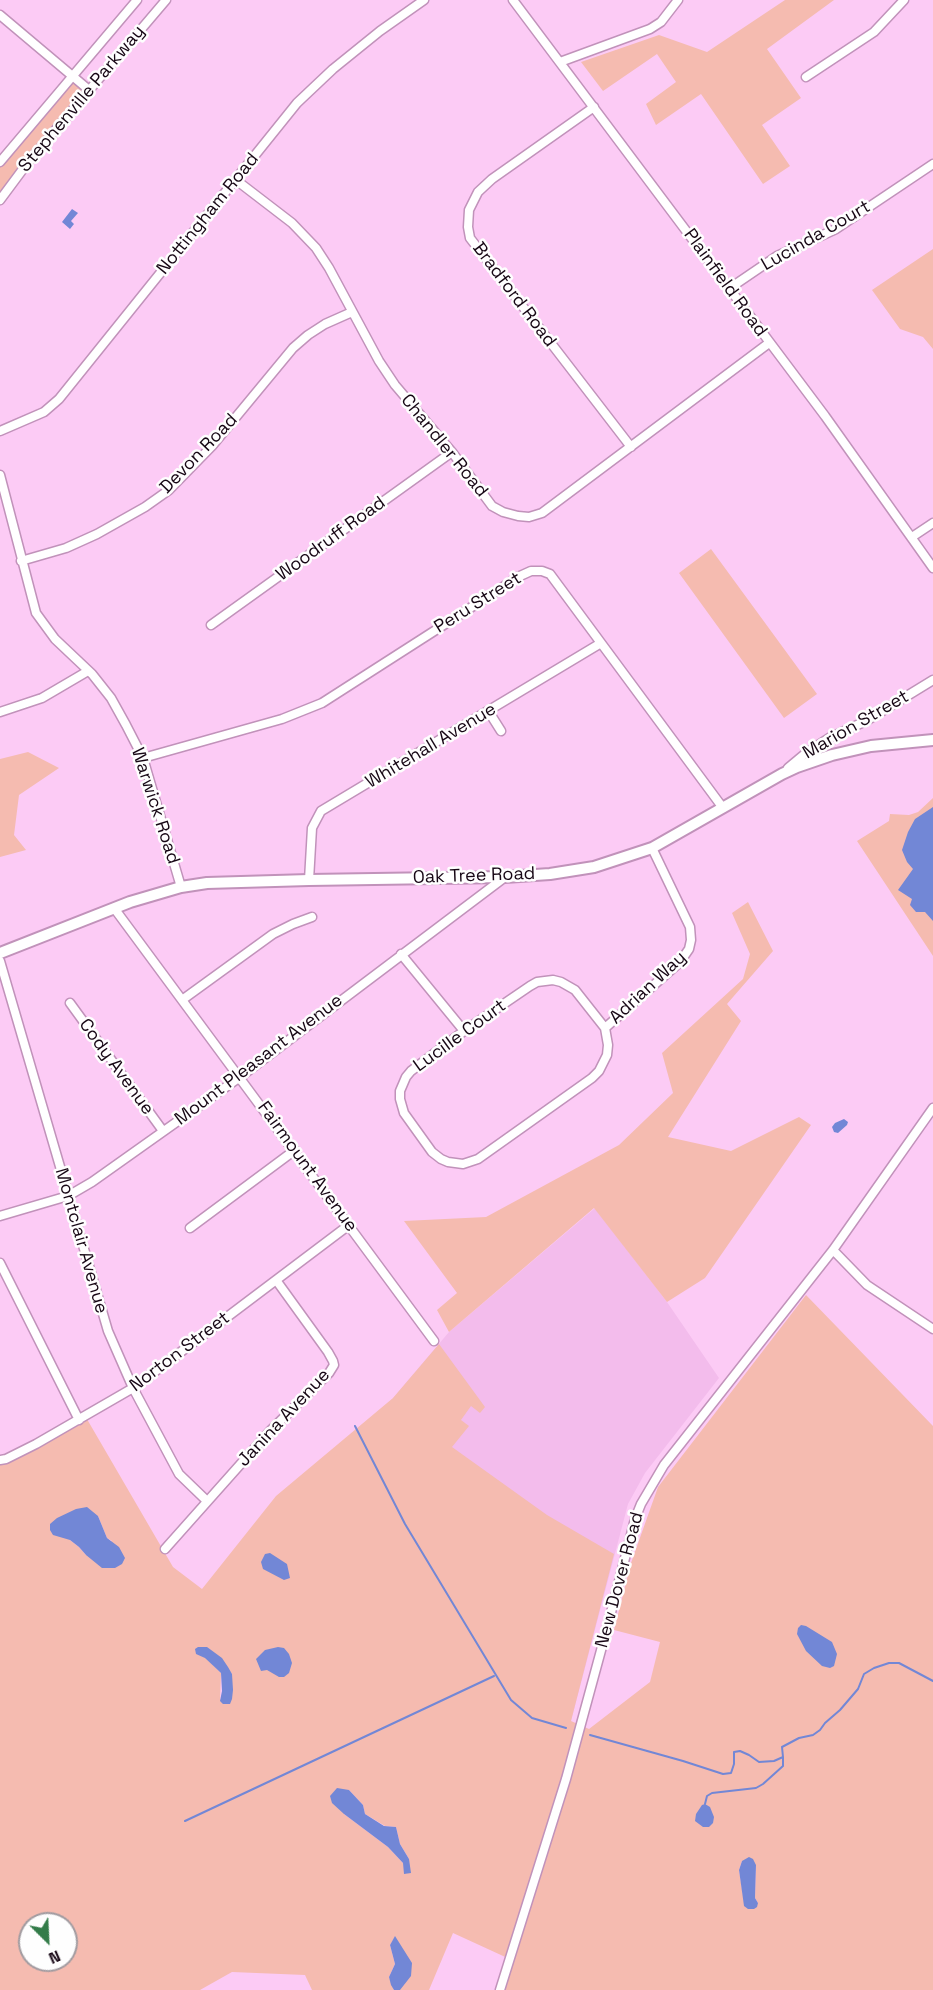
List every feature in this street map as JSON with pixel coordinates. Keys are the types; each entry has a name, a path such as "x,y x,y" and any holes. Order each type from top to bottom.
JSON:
{"main road":[{"name":"Oak Tree Road","path":"0,953 154,893 207,883 504,877 550,874 594,867 652,848 782,774 832,755 871,746 933,740"}],"street":[{"name":"Stephenville Parkway","path":"0,162 137,0"},
{"name":"Stephenville Parkway","path":"0,200 28,161 166,0"},
{"name":"Nottingham Road","path":"0,430 44,412 59,399 297,104 333,69 380,31 424,0"},
{"name":"Plainfield Road","path":"513,0 730,288 933,568"},
{"path":"560,62 650,29 661,22 678,0"},
{"path":"806,77 874,32 904,0"},
{"path":"0,15 89,90"},
{"name":"Bradford Road","path":"594,107 492,179 478,192 469,210 468,227 470,238 631,447"},
{"name":"Lucinda Court","path":"730,288 777,256 836,229 933,164"},
{"name":"Chandler Road","path":"236,180 292,223 316,248 379,361 395,385 452,452 492,506 503,512 530,517 542,513 770,343"},
{"name":"Devon Road","path":"21,561 66,548 97,534 145,507 169,490 212,446 293,348 308,334 352,312"},
{"name":"Woodruff Road","path":"211,625 452,452"},
{"name":"Warwick Road","path":"0,475 36,613 55,639 88,671 111,698 143,758 181,887"},
{"path":"912,537 933,523"},
{"name":"Peru Street","path":"143,758 282,719 322,703 520,576 531,571 542,571 550,574 723,808"},
{"name":"Whitehall Avenue","path":"309,880 312,828 321,812 601,643"},
{"path":"0,712 42,698 88,671"},
{"name":"Marion Street","path":"782,774 806,753 830,738 866,722 933,680"},
{"path":"489,712 501,731"},
{"name":"Adrian Way","path":"605,1028 680,962 689,949 690,927 652,848"},
{"name":"Mount Pleasant Avenue","path":"0,1216 68,1196 117,1165 240,1077 504,877"},
{"name":"Fairmount Avenue","path":"114,908 434,1341"},
{"path":"182,1000 273,934 312,917"},
{"path":"401,954 464,1031"},
{"name":"Montclair Avenue","path":"0,961 108,1331 133,1388 179,1474 207,1501"},
{"name":"Lucille Court","path":"553,980 568,985 575,990 605,1028 608,1041 607,1055 604,1064 592,1078 478,1159 456,1164 441,1159 432,1152 404,1113 400,1091 411,1071 530,986 553,980"},
{"name":"Cody Avenue","path":"70,1003 163,1131"},
{"name":"New Dover Road","path":"500,1990 566,1779 634,1519 641,1504 664,1465 833,1250 933,1108"},
{"path":"190,1228 295,1150"},
{"name":"Norton Street","path":"0,1460 36,1444 133,1388 349,1225"},
{"path":"833,1250 867,1285 933,1329"},
{"path":"0,1263 79,1420"},
{"name":"Janina Avenue","path":"165,1549 270,1431 328,1374 333,1365 328,1352 276,1280"}],"shaded area":[{"path":"785,0 834,0 767,49 801,98 762,125 790,166 763,184 701,94 656,125 646,104 676,82 657,54 603,91 581,62 659,35 707,52"},
{"path":"71,76 89,90 0,200 0,162"},
{"path":"933,249 933,349 923,337 900,329 872,290"},
{"path":"711,549 817,694 784,718 679,573"},
{"path":"28,752 59,768 19,795 14,835 26,850 0,857 0,759"},
{"path":"933,798 933,956 857,841 889,821 890,814 909,815 918,812"},
{"path":"748,902 773,951 727,1004 741,1021 668,1137 731,1151 799,1117 811,1125 705,1278 667,1302 594,1208 449,1332 437,1310 457,1293 404,1221 486,1217 619,1145 673,1093 662,1053 743,979 750,954 732,913"},
{"path":"595,1208 667,1302 719,1378 645,1473 628,1504 571,1721 393,1398 449,1332"},
{"path":"806,1295 933,1426 933,1990 505,1990 514,1961 453,1933 429,1990 400,1990 403,1950 395,1937 390,1945 395,1964 389,1977 394,1990 312,1990 305,1975 232,1972 200,1990 0,1990 0,1459 84,1414 173,1567 202,1589 276,1496 393,1398 439,1344 485,1407 480,1413 471,1406 461,1420 469,1426 452,1447 547,1515 614,1554 571,1721 589,1729 650,1682 660,1642 614,1630 631,1563 658,1487","holes":["98,1516 107,1538 112,1541 86,1555 70,1540","205,1657 232,1674 220,1701 221,1673","349,1790 363,1805 365,1814 385,1826 396,1827 400,1844 409,1859 403,1863 388,1847 344,1814","742,1861 756,1865 755,1898 758,1903 744,1902 739,1870"]}],"water":[{"path":"72,209 78,213 71,221 74,224 70,229 62,222"},
{"path":"933,807 933,921 925,912 916,912 910,905 912,899 898,890 913,869 902,850 908,832 915,819"},
{"path":"844,1119 848,1122 847,1125 838,1133 834,1132 832,1127 835,1123"},
{"path":"87,1507 98,1516 107,1538 119,1547 125,1558 122,1564 115,1568 102,1568 70,1540 53,1535 50,1530 50,1524 57,1518 76,1509"},
{"path":"270,1553 287,1564 290,1578 284,1580 263,1569 261,1562 265,1554"},
{"path":"801,1625 832,1642 837,1654 834,1666 830,1668 822,1666 806,1651 797,1634"},
{"path":"207,1647 222,1658 232,1674 233,1690 230,1704 223,1704 220,1701 221,1673 205,1658 196,1654 195,1649"},
{"path":"284,1648 292,1663 289,1673 284,1677 279,1677 267,1670 261,1671 256,1659 265,1650"},
{"path":"337,1788 349,1790 363,1805 365,1814 384,1826 396,1827 400,1844 409,1859 411,1873 404,1874 403,1863 388,1847 332,1803 330,1796"},
{"path":"705,1804 710,1807 714,1817 709,1827 703,1827 695,1821 696,1814"},
{"path":"749,1857 756,1865 755,1898 758,1903 754,1909 744,1906 739,1870 742,1861"},
{"path":"395,1936 412,1963 411,1976 400,1990 394,1990 389,1977 395,1964 390,1945"}],"waterway":[{"path":"355,1426 405,1524 511,1700 532,1718 566,1728"},
{"path":"590,1735 723,1774 731,1773 734,1752 740,1751 759,1762 774,1761 783,1757 782,1747 820,1730 858,1689 864,1674 874,1668 889,1663 899,1663 933,1681"},
{"path":"185,1821 494,1676"},
{"path":"705,1804 707,1796 712,1793 756,1788 763,1784 783,1766 783,1757"}]}
